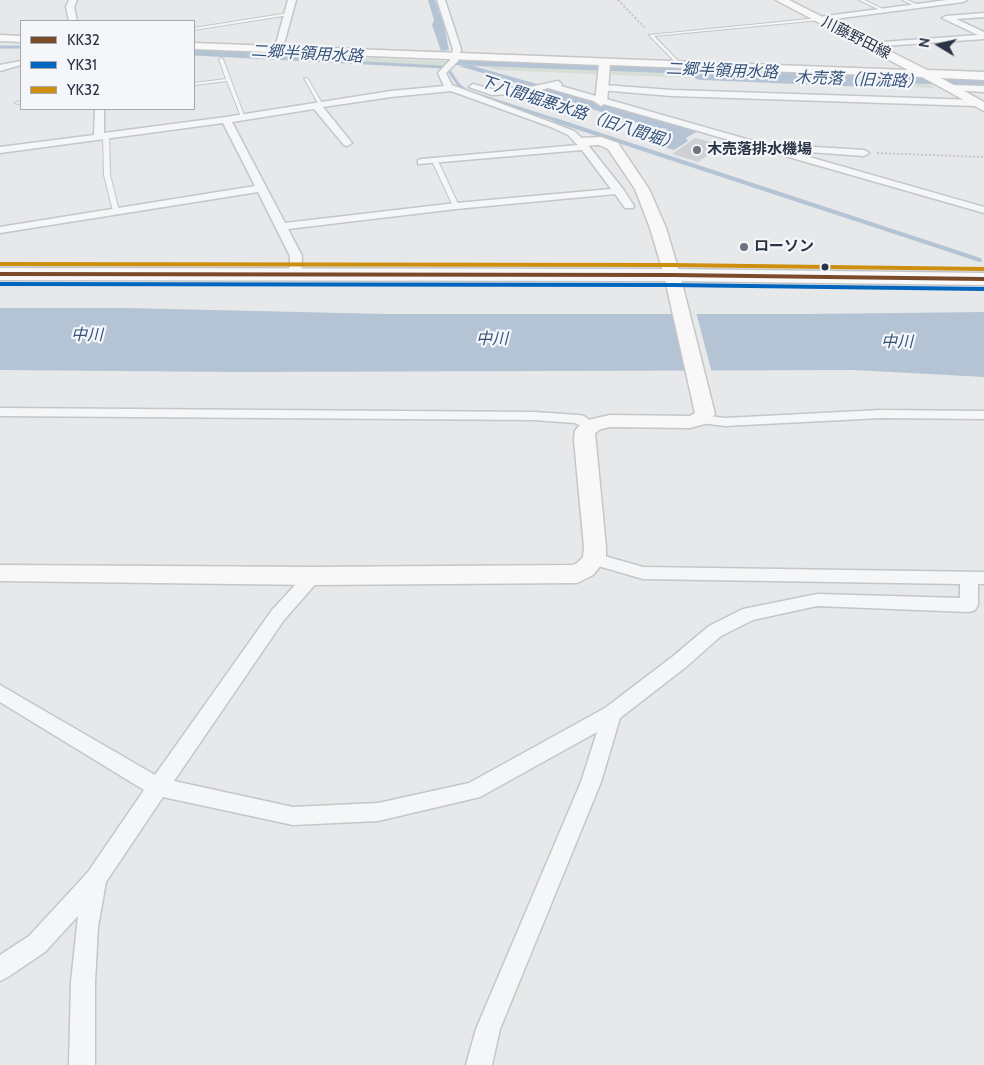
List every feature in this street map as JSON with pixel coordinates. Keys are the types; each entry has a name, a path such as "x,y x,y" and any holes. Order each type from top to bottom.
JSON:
{"main road":[{"path":"0,274 984,279"}],"street":[{"path":"73,0 70,7 73,20"},
{"path":"275,50 280,44 292,0"},
{"path":"441,0 457,48 452,63 442,73 452,88 571,133 582,144 629,206"},
{"name":"川藤野田線","path":"781,0 927,75 980,105"},
{"path":"819,19 963,0"},
{"path":"984,15 946,18 984,36"},
{"path":"869,45 984,36"},
{"path":"0,38 20,39"},
{"path":"195,46 452,63 679,65 984,76"},
{"path":"0,68 20,63"},
{"path":"598,92 605,65"},
{"path":"548,84 598,92 771,148 984,210"},
{"path":"0,150 226,120 391,94 473,87 492,92 531,90 548,84 598,92 672,93 980,105"},
{"path":"950,88 984,89"},
{"path":"319,106 347,143"},
{"path":"99,110 102,136"},
{"path":"226,120 296,256 295,276"},
{"path":"422,162 601,141 614,146 642,189 658,228 677,296 703,414"},
{"path":"771,148 864,153"},
{"path":"0,230 261,188"},
{"path":"281,227 456,206 619,192"},
{"path":"0,412 534,416 579,419 591,427"},
{"path":"0,573 313,576 577,574 585,569 594,559 595,547 584,440 585,431 591,427 610,421 674,422 703,414 725,422 881,414 984,416"},
{"path":"0,693 158,787 294,816 378,812 473,791 612,714 679,662 715,631 749,614 817,600 969,605 977,577 642,573 594,559"},
{"path":"0,969 37,944 96,879 278,616 313,576"},
{"path":"478,1065 488,1029 592,782 612,714"},
{"path":"82,1065 83,982 87,926 96,879"}],"lane":[{"path":"861,0 885,11"},
{"path":"904,0 919,6"},
{"path":"195,29 288,14"},
{"path":"651,35 819,19"},
{"path":"651,35 679,65"},
{"path":"221,59 243,117"},
{"path":"306,79 319,106"},
{"path":"195,84 228,80"},
{"path":"102,136 107,175 116,211"},
{"path":"435,161 456,206"}],"path":[{"path":"618,0 651,35"},
{"path":"864,153 984,158"}],"shaded area":[{"path":"195,50 921,79 935,88 496,70 471,64 440,66 195,54"}],"water":[{"path":"428,0 435,0 444,25 449,50 441,51 432,25 434,20"},
{"path":"470,65 593,100 593,106 459,66"},
{"path":"677,69 914,77 915,78"},
{"path":"613,107 698,131 686,138 688,141 674,150 652,143 667,129 611,112"},
{"name":"中川","path":"0,308 126,308 386,314 984,312 984,377 854,370 238,372 0,370"}],"pier":[{"path":"673,312 696,312 712,373 687,373"}],"building":[{"name":"木売落排水機場","path":"695,138 722,145 698,162 672,154"}],"waterway":[{"name":"下八間堀悪水路（旧八間堀）","path":"0,47 20,47"},
{"name":"二郷半領用水路","path":"195,49 323,55"},
{"name":"下八間堀悪水路（旧八間堀）","path":"195,54 441,67 450,72 458,84 466,91 559,121"},
{"name":"二郷半領用水路","path":"459,61 725,70"},
{"name":"木売落（旧流路）","path":"702,75 892,82"},
{"name":"二郷半領用水路","path":"867,76 984,80"},
{"path":"548,90 659,123"},
{"name":"下八間堀悪水路（旧八間堀）","path":"555,120 980,260"}],"transit line":[{"name":"YK32","path":"0,264 672,265 984,269"},
{"name":"KK32","path":"0,274 672,275 984,279"},
{"name":"YK31","path":"0,284 672,285 984,289"}],"place":[{"name":"木売落排水機場","path":"697,150"},
{"name":"ローソン","path":"744,247"}]}
